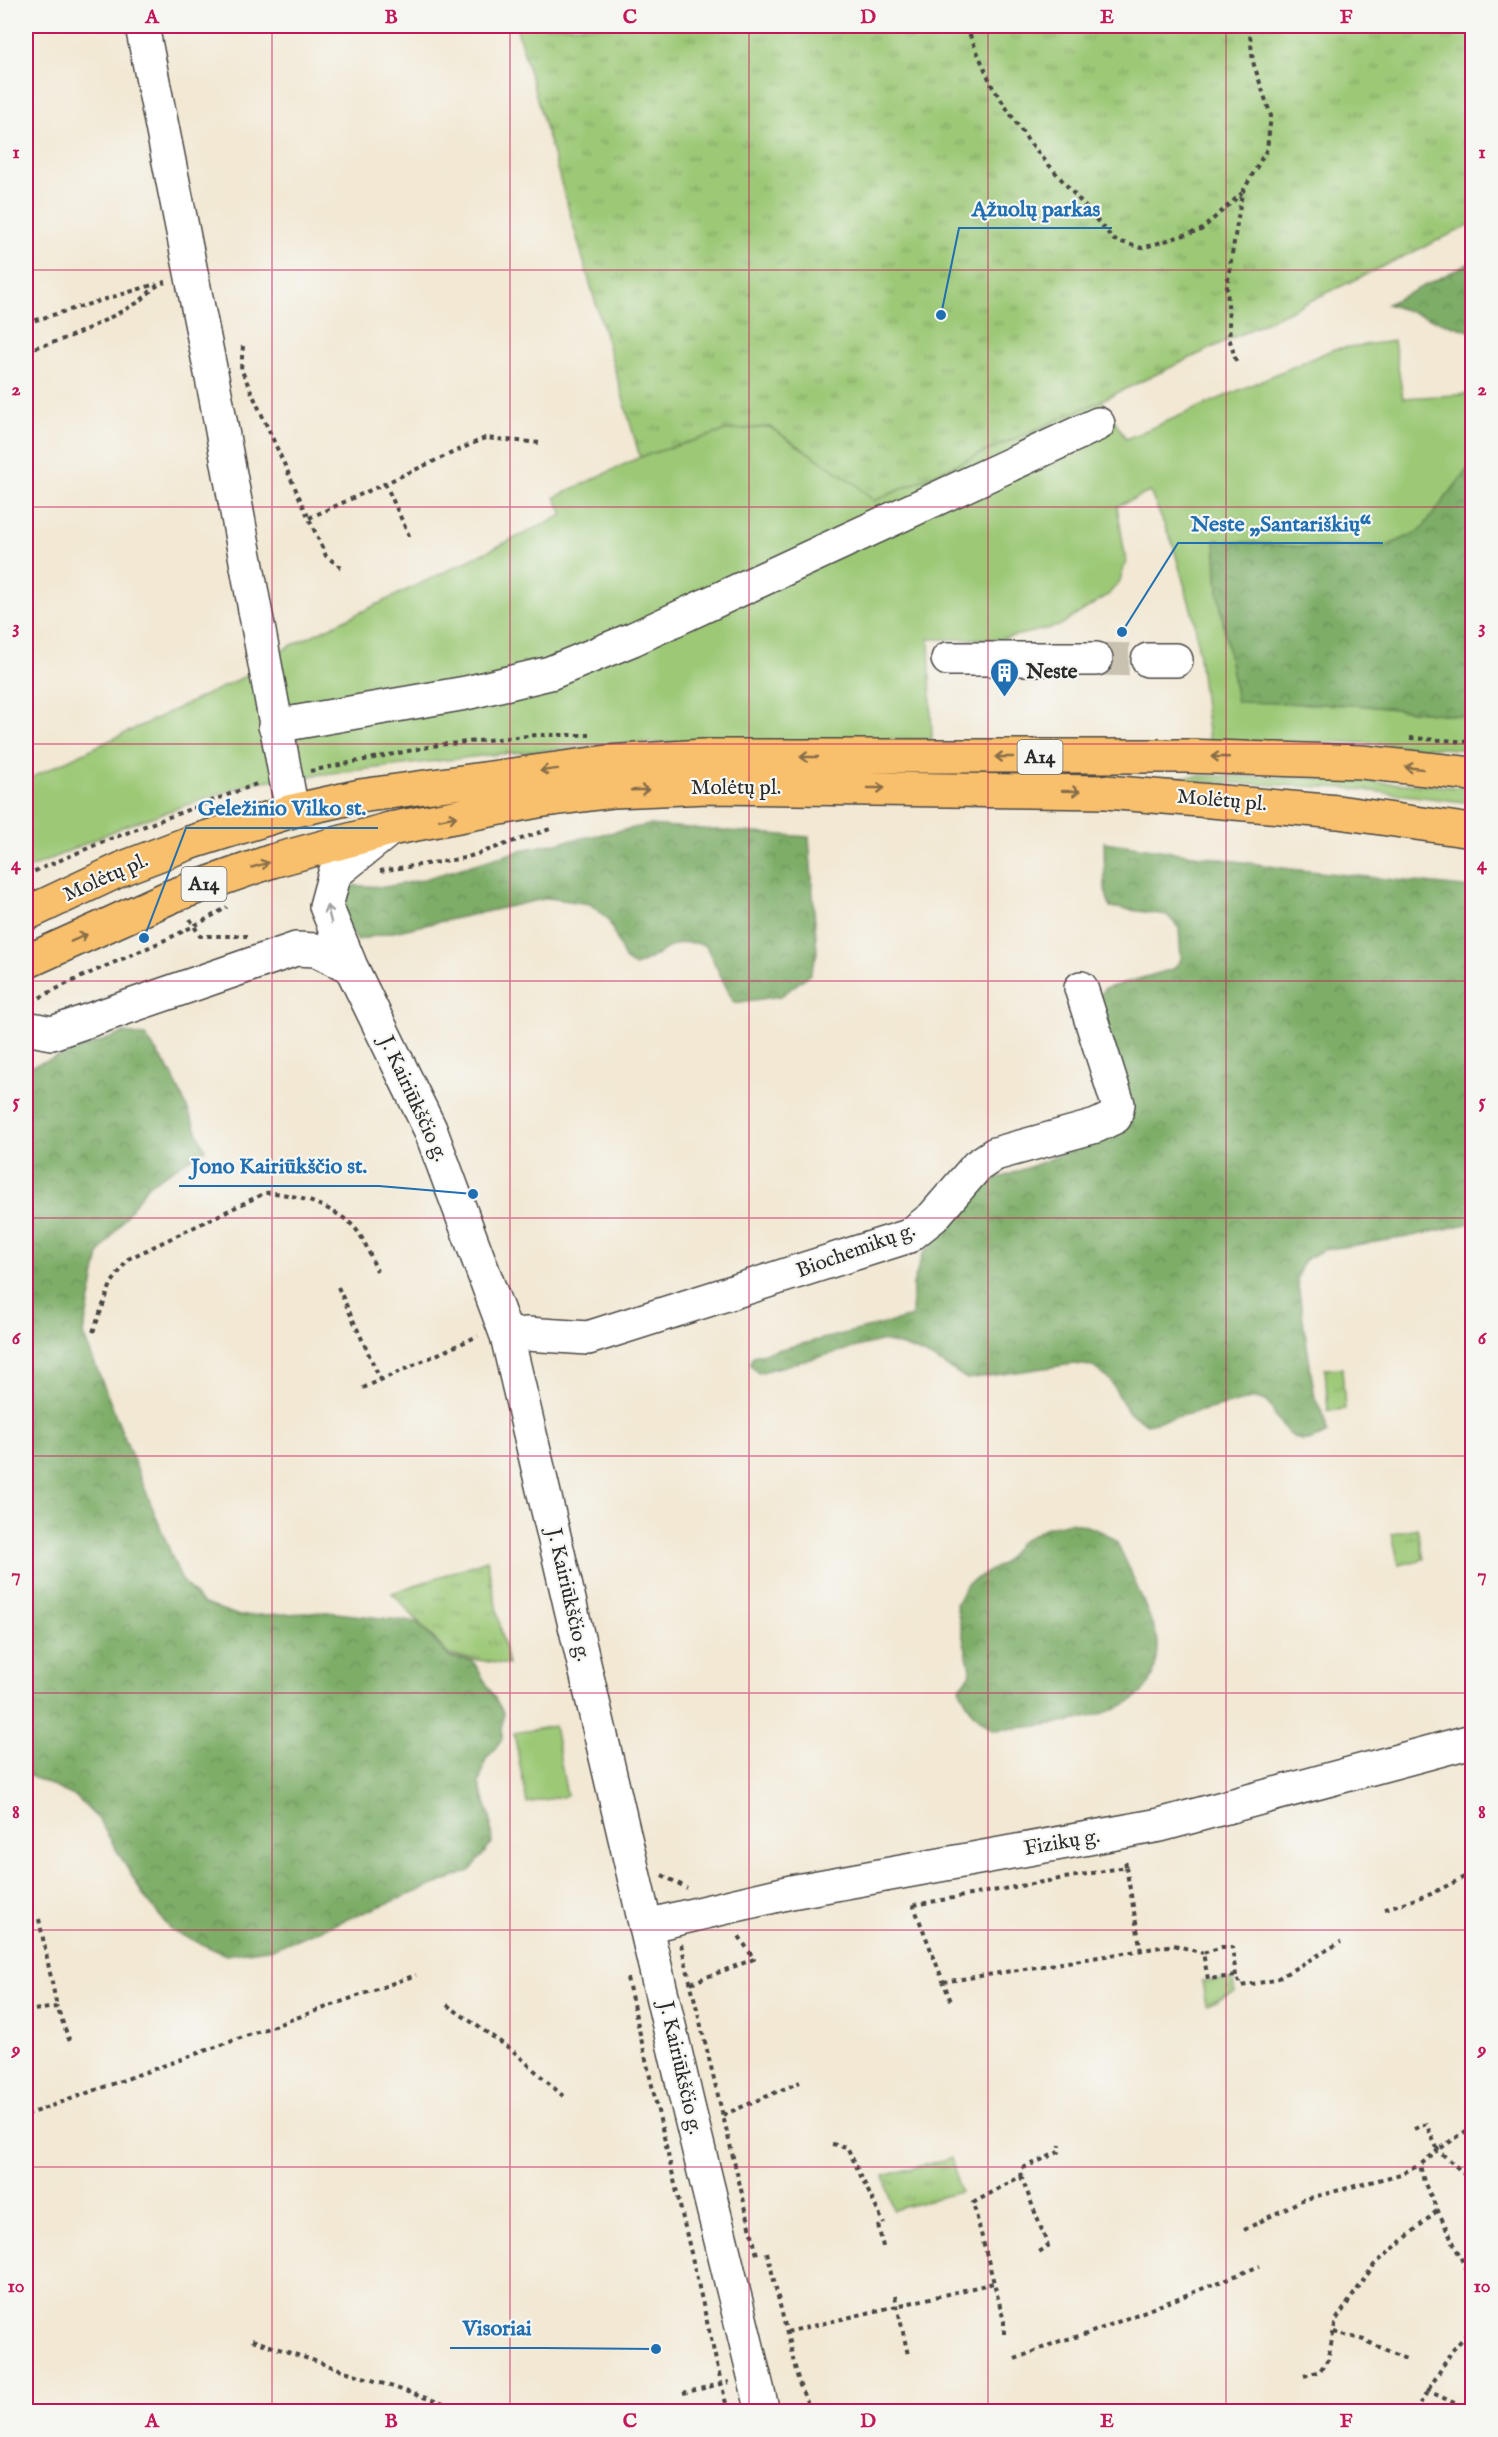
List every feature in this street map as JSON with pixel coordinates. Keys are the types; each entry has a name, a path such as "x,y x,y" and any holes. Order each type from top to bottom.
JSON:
{"highway":[{"name":"Molėtų pl.","path":"26,914 126,867 189,843 292,811 360,796 607,762 703,756 1186,756 1362,762 1473,774"},
{"name":"Molėtų pl.","path":"26,962 218,878 390,829 538,801 603,792 719,787 1106,792 1338,812 1473,831"}],"street":[{"path":"142,26 192,276 292,811"},
{"path":"275,726 466,693 550,673 655,630 1098,424"},
{"path":"948,659 1096,659"},
{"name":"J. Kairiūkščio g.","path":"390,829 335,873 328,889 326,906 351,967 430,1129 505,1330 630,1858 658,1923 763,2412"},
{"path":"26,1028 52,1033 296,949 316,950 351,967"},
{"name":"Biochemikų g.","path":"505,1330 527,1334 588,1338 909,1236 933,1217 977,1166 995,1154 1096,1126 1115,1117 1118,1104 1081,988"},
{"name":"Fizikų g.","path":"658,1923 902,1872 1160,1825 1473,1741"}],"path":[{"path":"966,26 992,86 1029,142 1114,240 1142,248 1201,230 1242,193 1267,149 1271,116 1253,62 1249,26"},
{"path":"1236,361 1230,341 1227,285 1242,193"},
{"path":"26,323 157,284 192,276"},
{"path":"26,349 94,326 140,301 157,284"},
{"path":"243,346 241,369 326,556 343,569"},
{"path":"309,518 485,438 541,443"},
{"path":"385,483 410,538"},
{"path":"377,871 465,858 552,828"},
{"path":"26,1005 68,981 195,928 231,904"},
{"path":"93,1332 111,1284 128,1259 265,1193 280,1192 345,1216 358,1232 377,1270"},
{"path":"338,1287 381,1381"},
{"path":"363,1389 505,1330"},
{"path":"1121,1833 1141,1951"},
{"path":"630,1858 725,1908 754,1959 691,1983"},
{"path":"914,1905 1126,1867"},
{"path":"902,1872 951,2004"},
{"path":"1385,1909 1431,1894 1473,1874"},
{"path":"39,1919 57,2007 70,2042"},
{"path":"658,1923 680,1936 757,2255"},
{"path":"943,1982 1174,1945 1203,1953 1232,1947 1236,1976 1241,1986 1262,1984 1341,1942"},
{"path":"1203,1953 1208,1979 1236,1976"},
{"path":"626,1970 728,2412"},
{"path":"26,2115 416,1975"},
{"path":"447,2005 512,2050 563,2096"},
{"path":"26,2011 57,2007"},
{"path":"723,2115 800,2082"},
{"path":"1414,2129 1426,2124 1438,2150 1473,2181"},
{"path":"1244,2230 1302,2200 1401,2174 1420,2165 1473,2127"},
{"path":"832,2144 848,2147 884,2224"},
{"path":"1035,2254 1048,2246 1021,2176 1023,2168 1059,2152 1060,2145"},
{"path":"1420,2165 1424,2182 1473,2281"},
{"path":"1004,2334 1004,2321 973,2203 1021,2176"},
{"path":"1304,2376 1320,2371 1328,2359 1336,2320 1374,2265 1438,2210"},
{"path":"878,2225 884,2251"},
{"path":"767,2252 800,2383 811,2412"},
{"path":"1015,2359 1060,2341 1087,2334 1260,2266"},
{"path":"787,2332 994,2283"},
{"path":"894,2296 908,2355"},
{"path":"1414,2412 1452,2351 1473,2328"},
{"path":"1334,2332 1364,2340 1408,2360"},
{"path":"252,2340 468,2412"},
{"path":"683,2393 754,2376"},
{"path":"1426,2390 1473,2410"}],"green space":[{"path":"516,26 1472,26 1472,224 1102,400 874,501 856,484 770,427 728,430 640,457"},
{"path":"1472,262 1472,332 1387,304"},
{"path":"1394,341 1403,398 1472,394 1472,464 1420,531 1387,546 1304,547 1215,541 1357,705 1472,717 1472,750 1342,742 1209,741 1195,623 1173,545 1150,492 1117,506 1126,561 1120,581 1108,595 1059,626 1000,639 929,639 932,739 636,743 498,754 255,782 125,826 26,870 26,780 248,675 280,651 563,515 555,497 640,457 728,430 770,427 856,484 874,501 1102,400 1126,439 1334,349"},
{"path":"1472,464 1472,717 1357,705 1237,702 1218,592 1215,540 1304,547 1387,546 1420,531"},
{"path":"1196,776 1306,778 1472,788 1472,803 1346,788 1134,779"},
{"path":"649,825 809,837 817,953 810,974 781,996 734,1003 706,946 694,943 676,944 634,966 625,959 608,919 590,904 548,898 357,940 340,913 344,885 385,887 421,880 526,849"},
{"path":"1104,842 1290,869 1472,888 1472,1223 1408,1237 1323,1250 1303,1261 1297,1279 1315,1398 1325,1418 1327,1433 1306,1440 1290,1435 1267,1401 1255,1398 1147,1424 1128,1412 1110,1380 1092,1366 1073,1364 967,1379 926,1355 880,1341 758,1373 750,1364 753,1356 912,1317 913,1285 922,1255 980,1185 1046,1161 1118,1127 1094,1005 1104,989 1173,969 1181,960 1179,928 1167,915 1110,907 1105,890"},
{"path":"124,1033 145,1036 171,1072 205,1149 148,1185 99,1254 83,1334 181,1579 202,1603 240,1616 327,1612 417,1622 449,1657 473,1661 503,1712 502,1739 485,1761 479,1784 490,1816 492,1843 470,1871 274,1948 226,1955 172,1931 143,1895 99,1820 76,1797 26,1774 26,1068"},
{"path":"1342,1368 1345,1409 1328,1411 1325,1369"},
{"path":"1070,1522 1100,1531 1116,1542 1119,1547 1158,1642 1154,1672 1148,1685 1138,1696 1107,1712 1068,1722 993,1730 972,1712 959,1688 971,1674 956,1604 967,1584 1003,1563 1019,1543 1044,1528"},
{"path":"1417,1528 1424,1559 1399,1565 1392,1534"},
{"path":"487,1560 508,1665 449,1655 392,1593"},
{"path":"554,1726 567,1796 527,1803 514,1733"},
{"path":"1233,1980 1235,1992 1206,2006 1202,1981"},
{"path":"951,2158 960,2192 893,2210 884,2176"}],"tunnel":[{"path":"1096,659 1148,660"}],"place":[{"name":"Ąžuolų parkas","path":"941,315"},
{"name":"Neste „Santariškių“","path":"1122,632"},
{"name":"Neste","path":"1005,698"},
{"name":"Geležinio Vilko st.","path":"144,938"},
{"name":"Jono Kairiūkščio st.","path":"473,1194"},
{"name":"Visoriai","path":"656,2349"}]}
